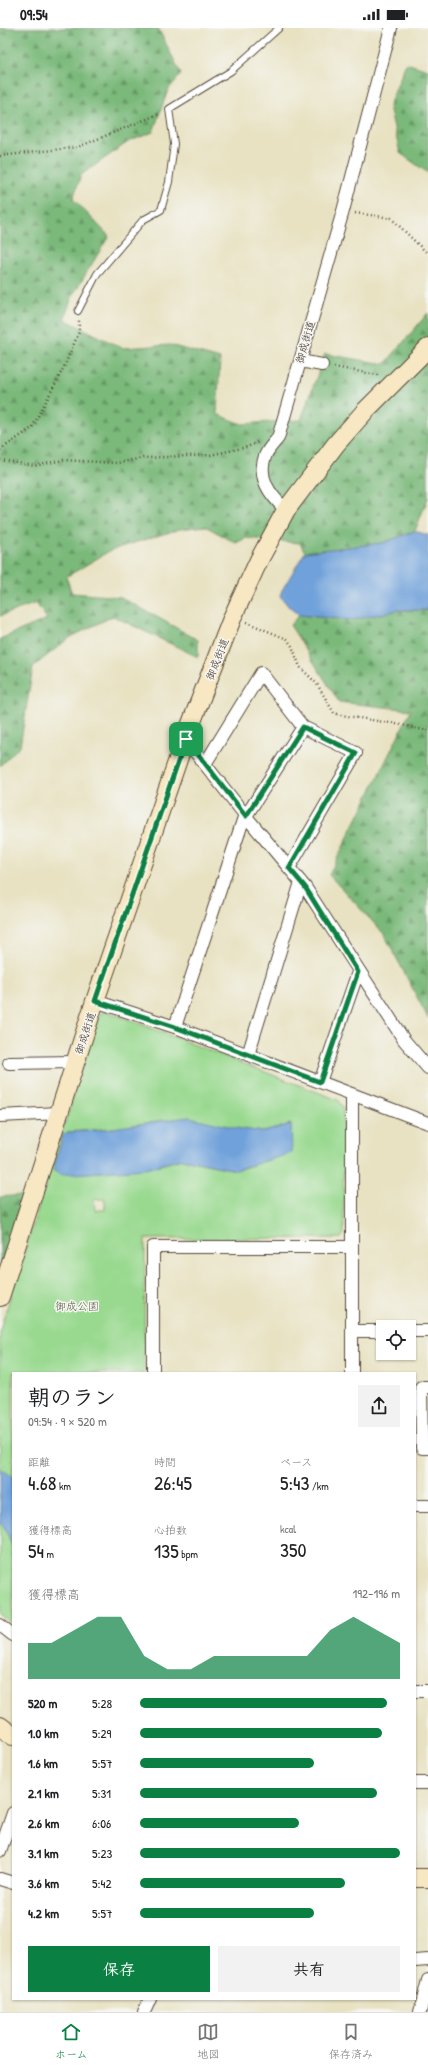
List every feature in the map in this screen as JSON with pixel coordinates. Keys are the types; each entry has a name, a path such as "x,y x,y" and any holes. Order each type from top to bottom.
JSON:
{"street":[{"name":"御成街道","path":"0,1297 95,1001 186,739 233,616 259,560 286,510 272,497 264,476 266,454 278,438 343,211 391,28"},
{"path":"286,510 336,444 396,378 428,348"},
{"path":"300,361 322,365"},
{"path":"205,764 261,673 303,727 356,753 289,868"},
{"path":"175,1027 245,815 303,727"},
{"path":"186,739 245,815 301,882 358,972 404,1040 428,1068"},
{"path":"248,1055 301,882"},
{"path":"320,1082 358,972"},
{"path":"95,1001 175,1027 428,1123"},
{"path":"9,1063 75,1062"},
{"path":"352,1094 352,1372"},
{"path":"0,1116 59,1114"},
{"path":"153,1372 153,1247 352,1247"},
{"path":"352,1331 376,1331"},
{"path":"416,1331 428,1331"},
{"path":"428,1387 421,1387 422,1448 428,1448"},
{"path":"416,1506 428,1506"},
{"path":"0,1625 12,1634"},
{"path":"416,1691 428,1691"},
{"path":"0,1726 12,1735"},
{"path":"416,1783 428,1783"},
{"path":"0,1851 12,1815"},
{"path":"0,1878 12,1883"},
{"path":"416,1878 428,1878"},
{"path":"416,1961 428,1960"},
{"path":"420,2012 428,1980"},
{"path":"144,2012 150,2000"}],"lane":[{"path":"78,311 97,274 143,220 162,210 169,182 174,144 169,109 231,71 280,28"}],"path":[{"path":"0,156 78,147 169,109"},
{"path":"343,211 390,218 428,254"},
{"path":"0,450 32,428 64,367 79,332 78,311"},
{"path":"322,365 396,378"},
{"path":"0,460 35,466 63,460 118,463 143,458 210,455 247,447 280,431"},
{"path":"233,616 287,639 292,646 300,668 317,684 334,713 341,716 402,724 428,731"}],"green space":[{"path":"0,28 158,28 181,74 168,90 153,132 128,142 81,175 73,199 109,236 73,295 64,319 122,348 170,345 220,359 217,414 242,424 301,420 325,354 385,364 428,313 428,498 415,531 383,543 305,552 300,543 246,538 236,543 205,526 180,529 111,550 66,577 72,593 121,597 198,640 198,657 113,616 69,638 33,667 20,746 0,766 0,639 47,619 36,603 0,616"},
{"path":"406,63 428,70 428,173 400,153 389,106"},
{"path":"399,610 428,610 428,1018 384,934 329,875 411,710 339,702 290,625 299,615 352,620"},
{"name":"御成公園","path":"106,1011 338,1100 343,1108 344,1234 341,1238 145,1239 144,1372 12,1372 12,1476 0,1468 0,1330 99,1015","holes":["161,1120 264,1132 291,1124 291,1153 236,1170 182,1159 145,1169 68,1132 126,1127","94,1199 105,1199 105,1210 95,1210"]},
{"path":"24,1195 0,1267 0,1197"},
{"path":"0,1521 6,1530 12,1545 12,1624 0,1615"}],"water":[{"path":"415,531 428,535 428,610 399,610 352,620 328,618 299,615 290,608 280,596 282,590 305,552 383,543"},
{"path":"190,1117 236,1128 264,1132 291,1124 292,1153 236,1170 182,1159 145,1169 60,1175 53,1170 63,1135 68,1132 99,1130"},
{"path":"0,1468 12,1476 12,1545 6,1530 0,1521"}],"route":[{"path":"303,727 356,753 289,868 305,887 358,972 320,1082 175,1027 95,1001 186,739 246,816 303,727"}]}
